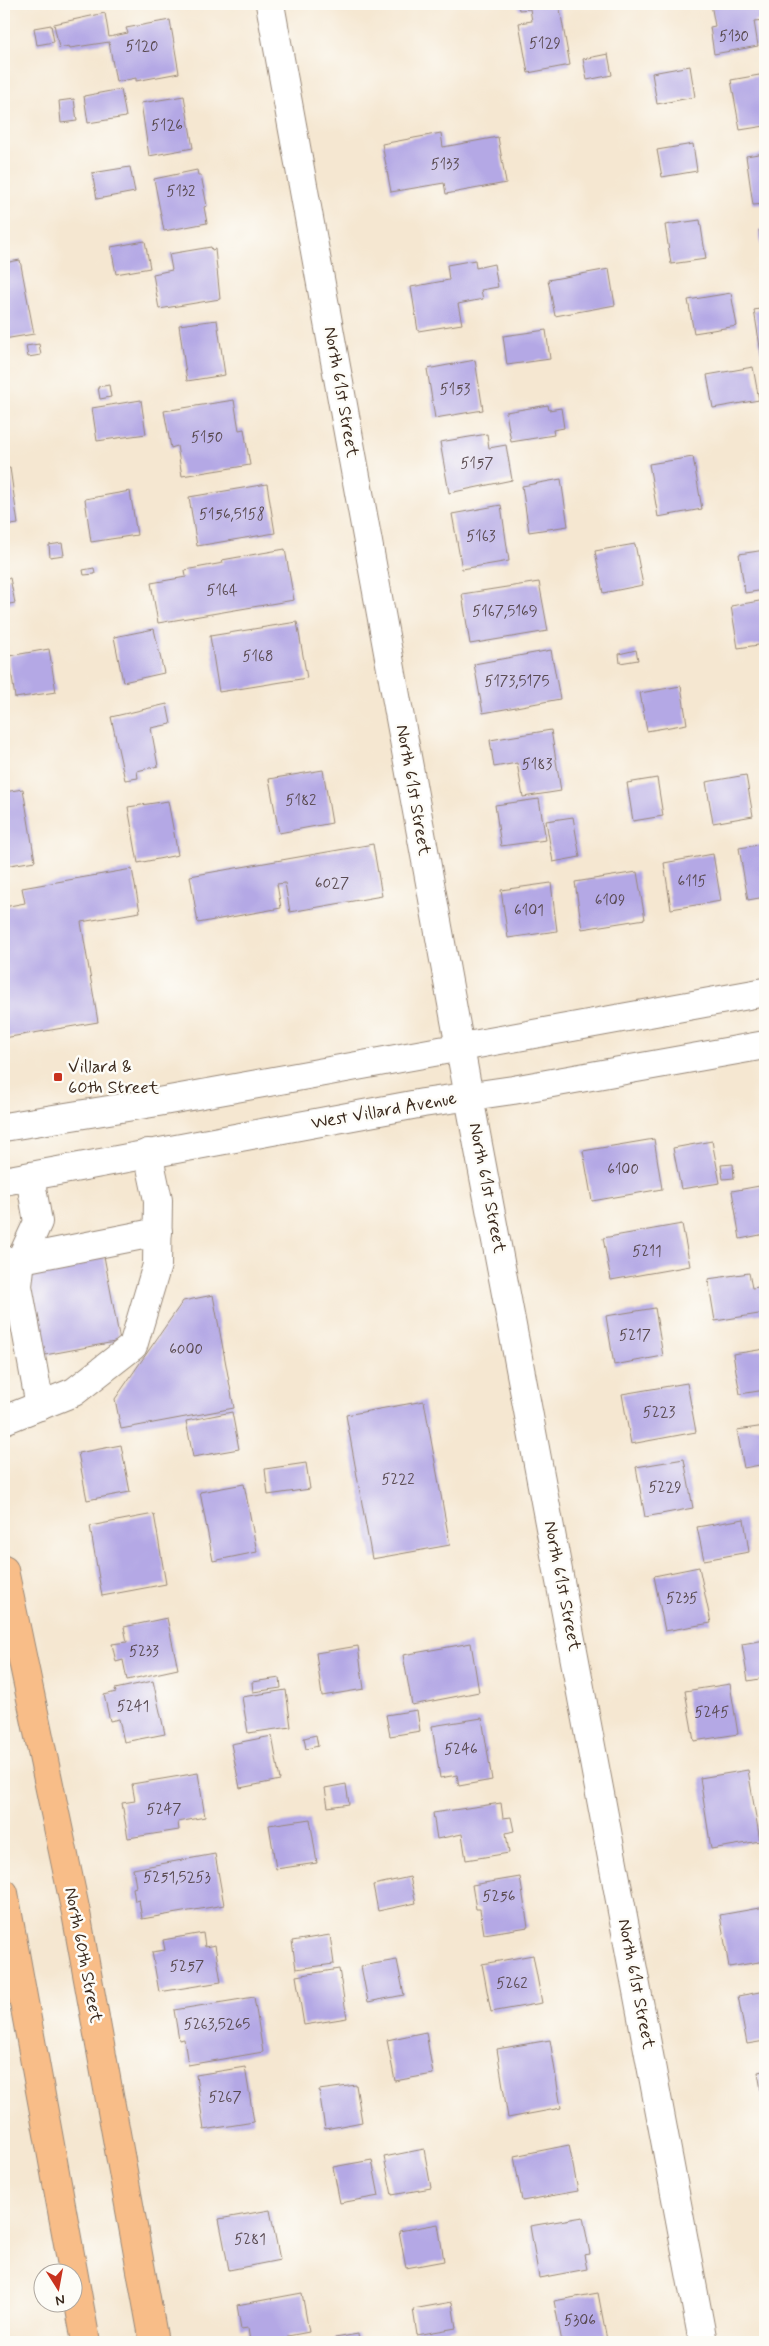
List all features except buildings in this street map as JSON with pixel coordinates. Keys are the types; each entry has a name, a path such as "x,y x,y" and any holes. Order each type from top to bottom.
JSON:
{"main road":[{"name":"North 60th Street","path":"4,1570 76,1913 154,2342"},
{"path":"4,1892 86,2342"}],"street":[{"name":"North 61st Street","path":"270,4 462,1047 469,1097 703,2342"},
{"path":"4,1127 765,992"},
{"name":"West Villard Avenue","path":"4,1181 148,1153 765,1045"},
{"path":"4,1420 74,1392 133,1346 157,1265 158,1200 148,1153"},
{"path":"30,1177 38,1222 12,1261 40,1406"},
{"path":"12,1261 158,1232"}],"place":[{"name":"Villard & 60th Street","path":"58,1077"}]}
